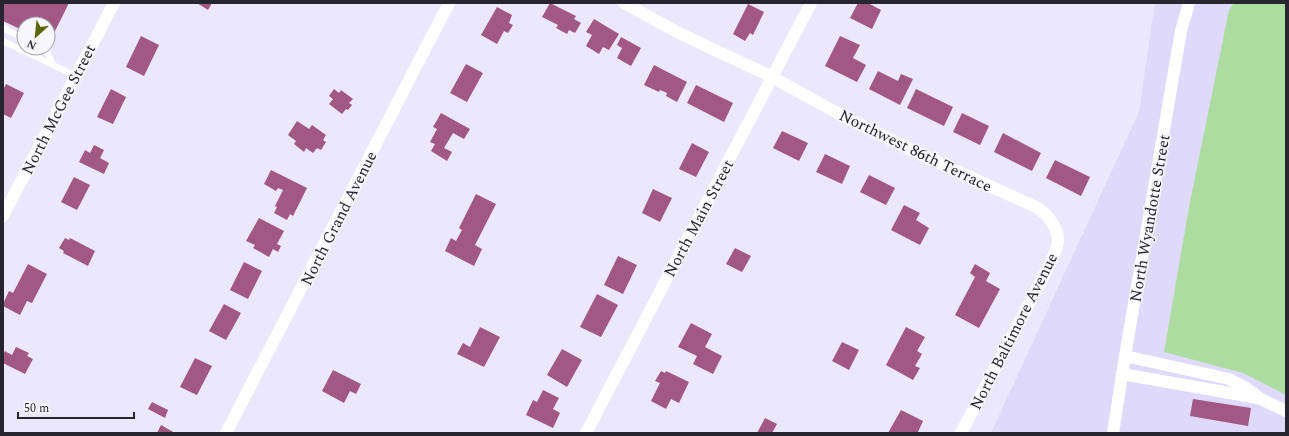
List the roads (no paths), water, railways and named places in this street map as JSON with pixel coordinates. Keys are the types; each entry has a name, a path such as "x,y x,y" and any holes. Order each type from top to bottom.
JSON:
{"street":[{"name":"North McGee Street","path":"3,216 114,3"},
{"name":"North Grand Avenue","path":"226,433 449,3"},
{"name":"Northwest 86th Terrace","path":"624,3 679,33 772,77 841,115 924,156 1038,208 1048,216 1055,228"},
{"name":"North Main Street","path":"586,433 811,3"},
{"name":"North Wyandotte Street","path":"1112,433 1181,31 1188,3"},
{"name":"North Baltimore Avenue","path":"961,433 1051,262 1058,241 1055,228"},
{"path":"1125,356 1229,379 1245,387 1261,399 1286,411"},
{"path":"1122,374 1261,399"}],"lane":[{"path":"3,28 16,34"},
{"path":"3,41 76,76"},
{"path":"49,56 54,66"}]}
